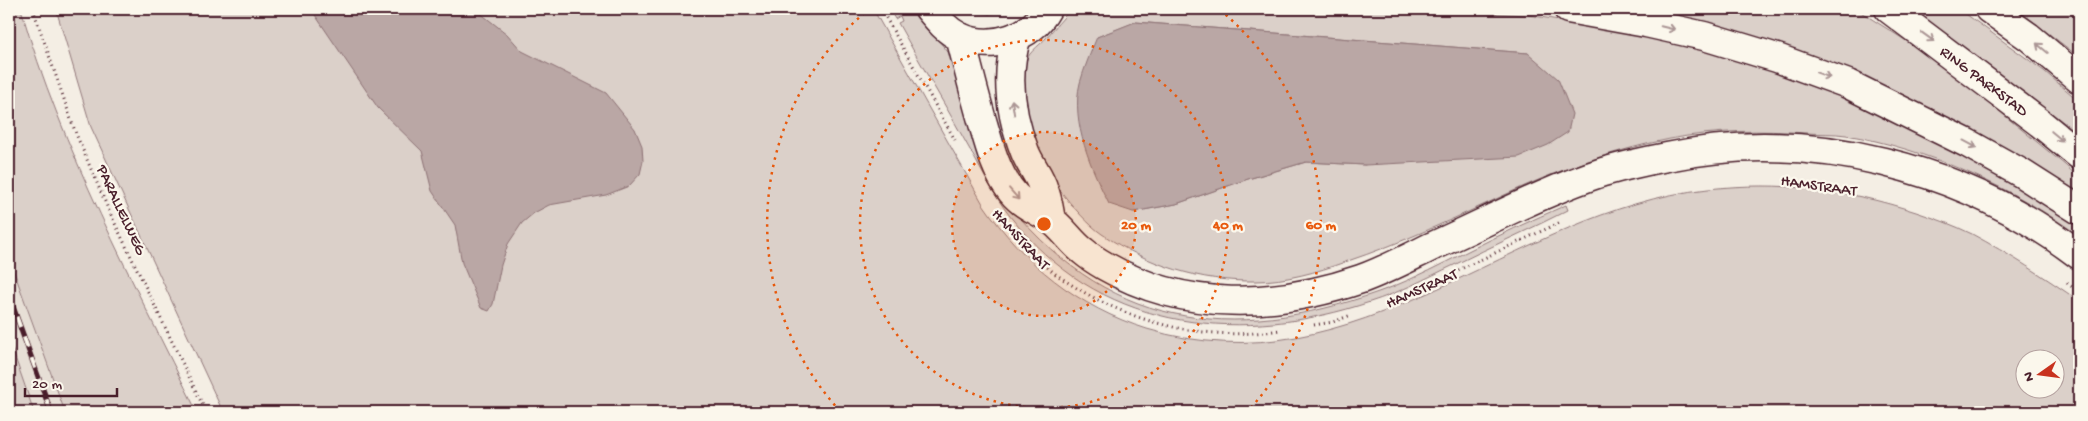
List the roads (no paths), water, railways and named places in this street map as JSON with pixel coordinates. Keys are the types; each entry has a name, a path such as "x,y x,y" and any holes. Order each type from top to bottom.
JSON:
{"main road":[{"path":"929,9 942,24 960,37 983,43 1006,41 1027,31 1043,16 1047,9"},
{"path":"1568,9 1637,21 1704,36 1777,58 1848,84 1967,143 2021,173 2079,210"},
{"name":"RING PARKSTAD","path":"1889,9 2009,98 2079,155"},
{"path":"1989,9 2029,37 2079,79"},
{"name":"HAMSTRAAT","path":"1017,36 1012,52 1010,86 1013,113 1026,154 1044,188 1051,220"},
{"name":"HAMSTRAAT","path":"960,37 992,154 1008,187 1023,204 1051,220 1083,251 1106,266 1143,285 1176,295 1215,301 1286,298 1330,288 1365,277 1603,172 1670,156 1745,146 1813,148 1908,167 2002,206 2079,255"}],"railway":[{"path":"9,296 51,412"}]}
